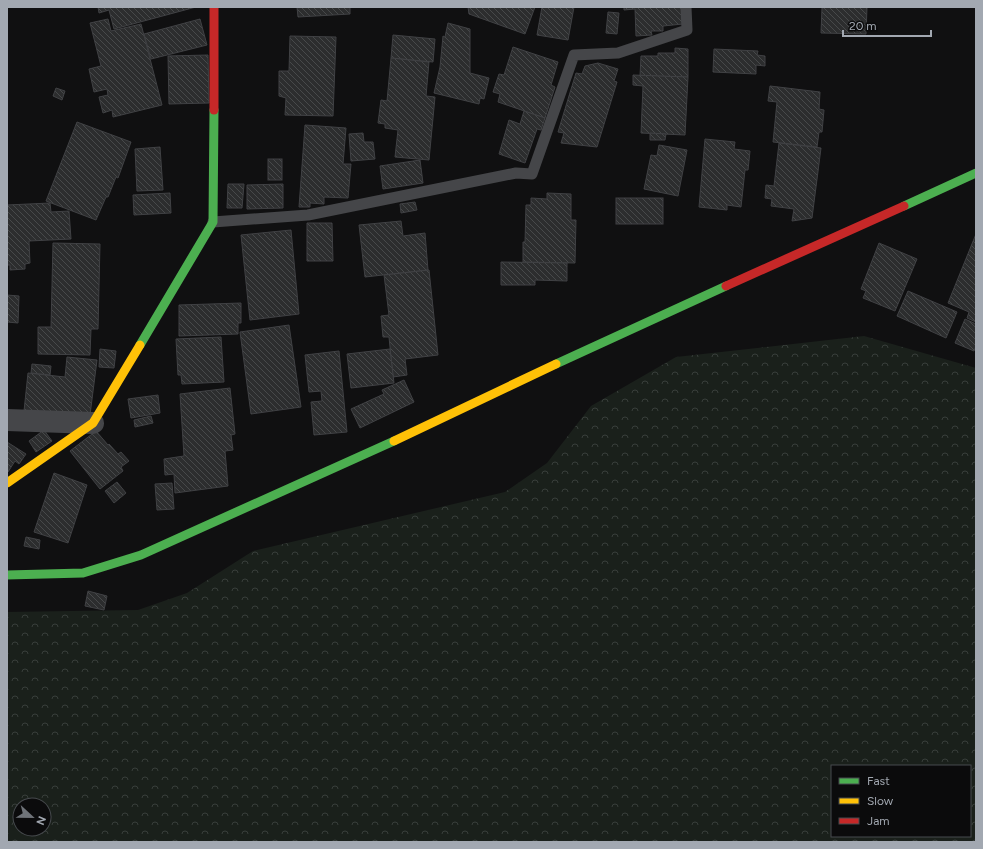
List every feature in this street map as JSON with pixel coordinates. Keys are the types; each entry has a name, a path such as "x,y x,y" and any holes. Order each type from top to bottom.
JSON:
{"street":[{"path":"7,483 93,423 213,222 214,7"},
{"path":"7,575 83,573 141,555 340,466 640,325 976,173"},
{"path":"7,420 93,423"}],"lane":[{"path":"213,222 308,214 516,173 532,174 574,55 618,53 687,30 686,7"}],"green space":[{"path":"864,336 976,368 976,842 7,842 7,612 138,610 187,593 253,551 505,492 547,463 591,406 676,357"}],"building":[{"path":"98,7 196,7 114,29 109,10 99,13"},
{"path":"297,7 350,7 350,14 298,17"},
{"path":"468,7 535,7 525,34 469,14"},
{"path":"542,7 574,7 568,40 537,35"},
{"path":"624,7 681,7 683,24 663,26 663,31 651,31 652,35 636,36 635,9 624,10"},
{"path":"867,7 866,34 821,33 822,8"},
{"path":"608,12 619,13 617,34 606,33"},
{"path":"108,19 111,31 141,24 162,105 113,117 112,110 103,113 99,97 108,95 107,89 94,92 89,69 101,66 90,23"},
{"path":"200,19 207,45 151,59 144,34"},
{"path":"448,23 470,29 470,73 489,78 484,99 480,98 479,104 434,93 440,67 443,36 445,37"},
{"path":"393,35 435,39 433,62 391,58"},
{"path":"290,36 336,37 333,116 285,115 286,98 279,96 279,71 289,71"},
{"path":"513,47 558,62 551,85 555,87 545,118 498,102 500,94 493,92 499,74 504,75"},
{"path":"675,48 688,49 688,77 640,76 641,56 658,56 658,53 675,53"},
{"path":"714,49 758,51 757,55 765,56 765,66 756,65 756,74 713,72"},
{"path":"208,55 209,103 169,104 168,56"},
{"path":"391,58 429,62 426,96 435,97 429,160 395,157 398,130 385,128 385,124 378,123 381,100 387,101"},
{"path":"598,63 618,69 614,81 617,82 597,147 561,143 564,133 558,132 576,73 582,74 585,66"},
{"path":"633,75 688,77 685,135 641,133 643,86 633,85"},
{"path":"770,86 820,92 819,109 824,110 822,132 819,132 817,147 773,142 777,102 768,101"},
{"path":"56,88 65,91 62,100 53,96"},
{"path":"524,111 545,118 541,130 537,129 525,163 499,154 509,120 520,124"},
{"path":"77,122 131,142 118,178 116,177 96,220 46,201"},
{"path":"305,125 346,128 343,164 351,164 348,198 324,197 324,204 310,203 310,207 299,207"},
{"path":"363,133 364,142 373,142 375,159 351,161 349,134"},
{"path":"650,133 666,134 665,140 650,140"},
{"path":"705,139 735,142 734,149 750,151 748,170 745,170 741,207 727,205 727,210 699,207"},
{"path":"779,143 821,148 812,218 792,221 794,209 771,206 772,199 765,198 766,185 774,186"},
{"path":"659,145 687,150 678,196 644,189 651,155 657,156"},
{"path":"160,147 163,190 137,191 135,149"},
{"path":"268,159 282,159 282,180 268,180"},
{"path":"420,160 423,183 383,189 380,166"},
{"path":"228,184 244,184 242,208 227,208"},
{"path":"283,184 283,208 247,209 247,185"},
{"path":"170,193 171,213 134,215 133,195"},
{"path":"547,193 571,194 571,220 576,220 575,263 523,262 526,205 531,205 531,198 547,199"},
{"path":"616,198 663,198 663,224 616,224"},
{"path":"415,202 417,210 401,213 400,204"},
{"path":"50,203 51,212 69,211 71,239 29,241 30,263 25,264 25,269 10,270 10,265 7,265 7,205"},
{"path":"401,221 403,236 425,233 428,270 365,277 359,225"},
{"path":"307,223 332,223 333,261 307,261"},
{"path":"291,230 299,314 250,320 241,235"},
{"path":"976,234 976,322 967,318 969,312 948,303"},
{"path":"53,243 100,244 98,329 91,329 90,355 38,354 38,327 51,327"},
{"path":"879,243 917,259 895,311 863,298 866,291 861,289"},
{"path":"501,262 567,263 567,281 535,280 535,285 501,285"},
{"path":"429,270 438,355 405,359 407,375 393,377 389,337 383,337 381,316 389,315 384,275"},
{"path":"908,291 957,312 946,338 897,316"},
{"path":"7,295 19,296 18,323 7,322"},
{"path":"241,303 241,323 238,323 238,334 179,336 179,305"},
{"path":"965,319 976,324 976,346 974,351 955,343"},
{"path":"289,325 301,407 251,414 240,332"},
{"path":"221,337 224,382 182,384 181,375 178,375 176,339"},
{"path":"100,349 116,351 114,368 99,367"},
{"path":"390,349 394,383 351,388 347,354"},
{"path":"339,351 347,432 314,435 311,402 322,401 321,391 309,392 305,355"},
{"path":"67,357 97,360 90,415 24,411 28,373 65,377"},
{"path":"32,364 51,366 50,375 31,373"},
{"path":"404,380 414,402 360,428 351,409 384,394 382,390"},
{"path":"230,388 235,434 231,435 233,450 225,451 228,486 175,493 174,474 165,475 164,459 184,456 180,394"},
{"path":"158,395 160,413 131,418 128,399"},
{"path":"151,416 153,423 135,427 134,420"},
{"path":"44,430 52,441 36,452 29,441"},
{"path":"96,431 108,445 109,444 118,454 121,452 129,461 121,467 123,471 100,489 70,451"},
{"path":"7,442 26,454 19,464 15,461 8,472"},
{"path":"54,473 87,485 68,543 34,532"},
{"path":"117,482 126,493 114,503 105,491"},
{"path":"172,483 174,509 157,510 155,484"},
{"path":"26,537 40,540 39,549 24,546"},
{"path":"88,591 107,596 104,610 85,606"}],"traffic: fast":[{"path":"140,345 213,222 214,110"},
{"path":"904,206 976,173"},
{"path":"556,364 726,286"},
{"path":"7,575 83,573 141,555 394,441"}],"traffic: slow":[{"path":"7,483 93,423 140,345"},
{"path":"394,441 556,364"}],"traffic: jam":[{"path":"214,7 214,110"},
{"path":"726,286 904,206"}]}
